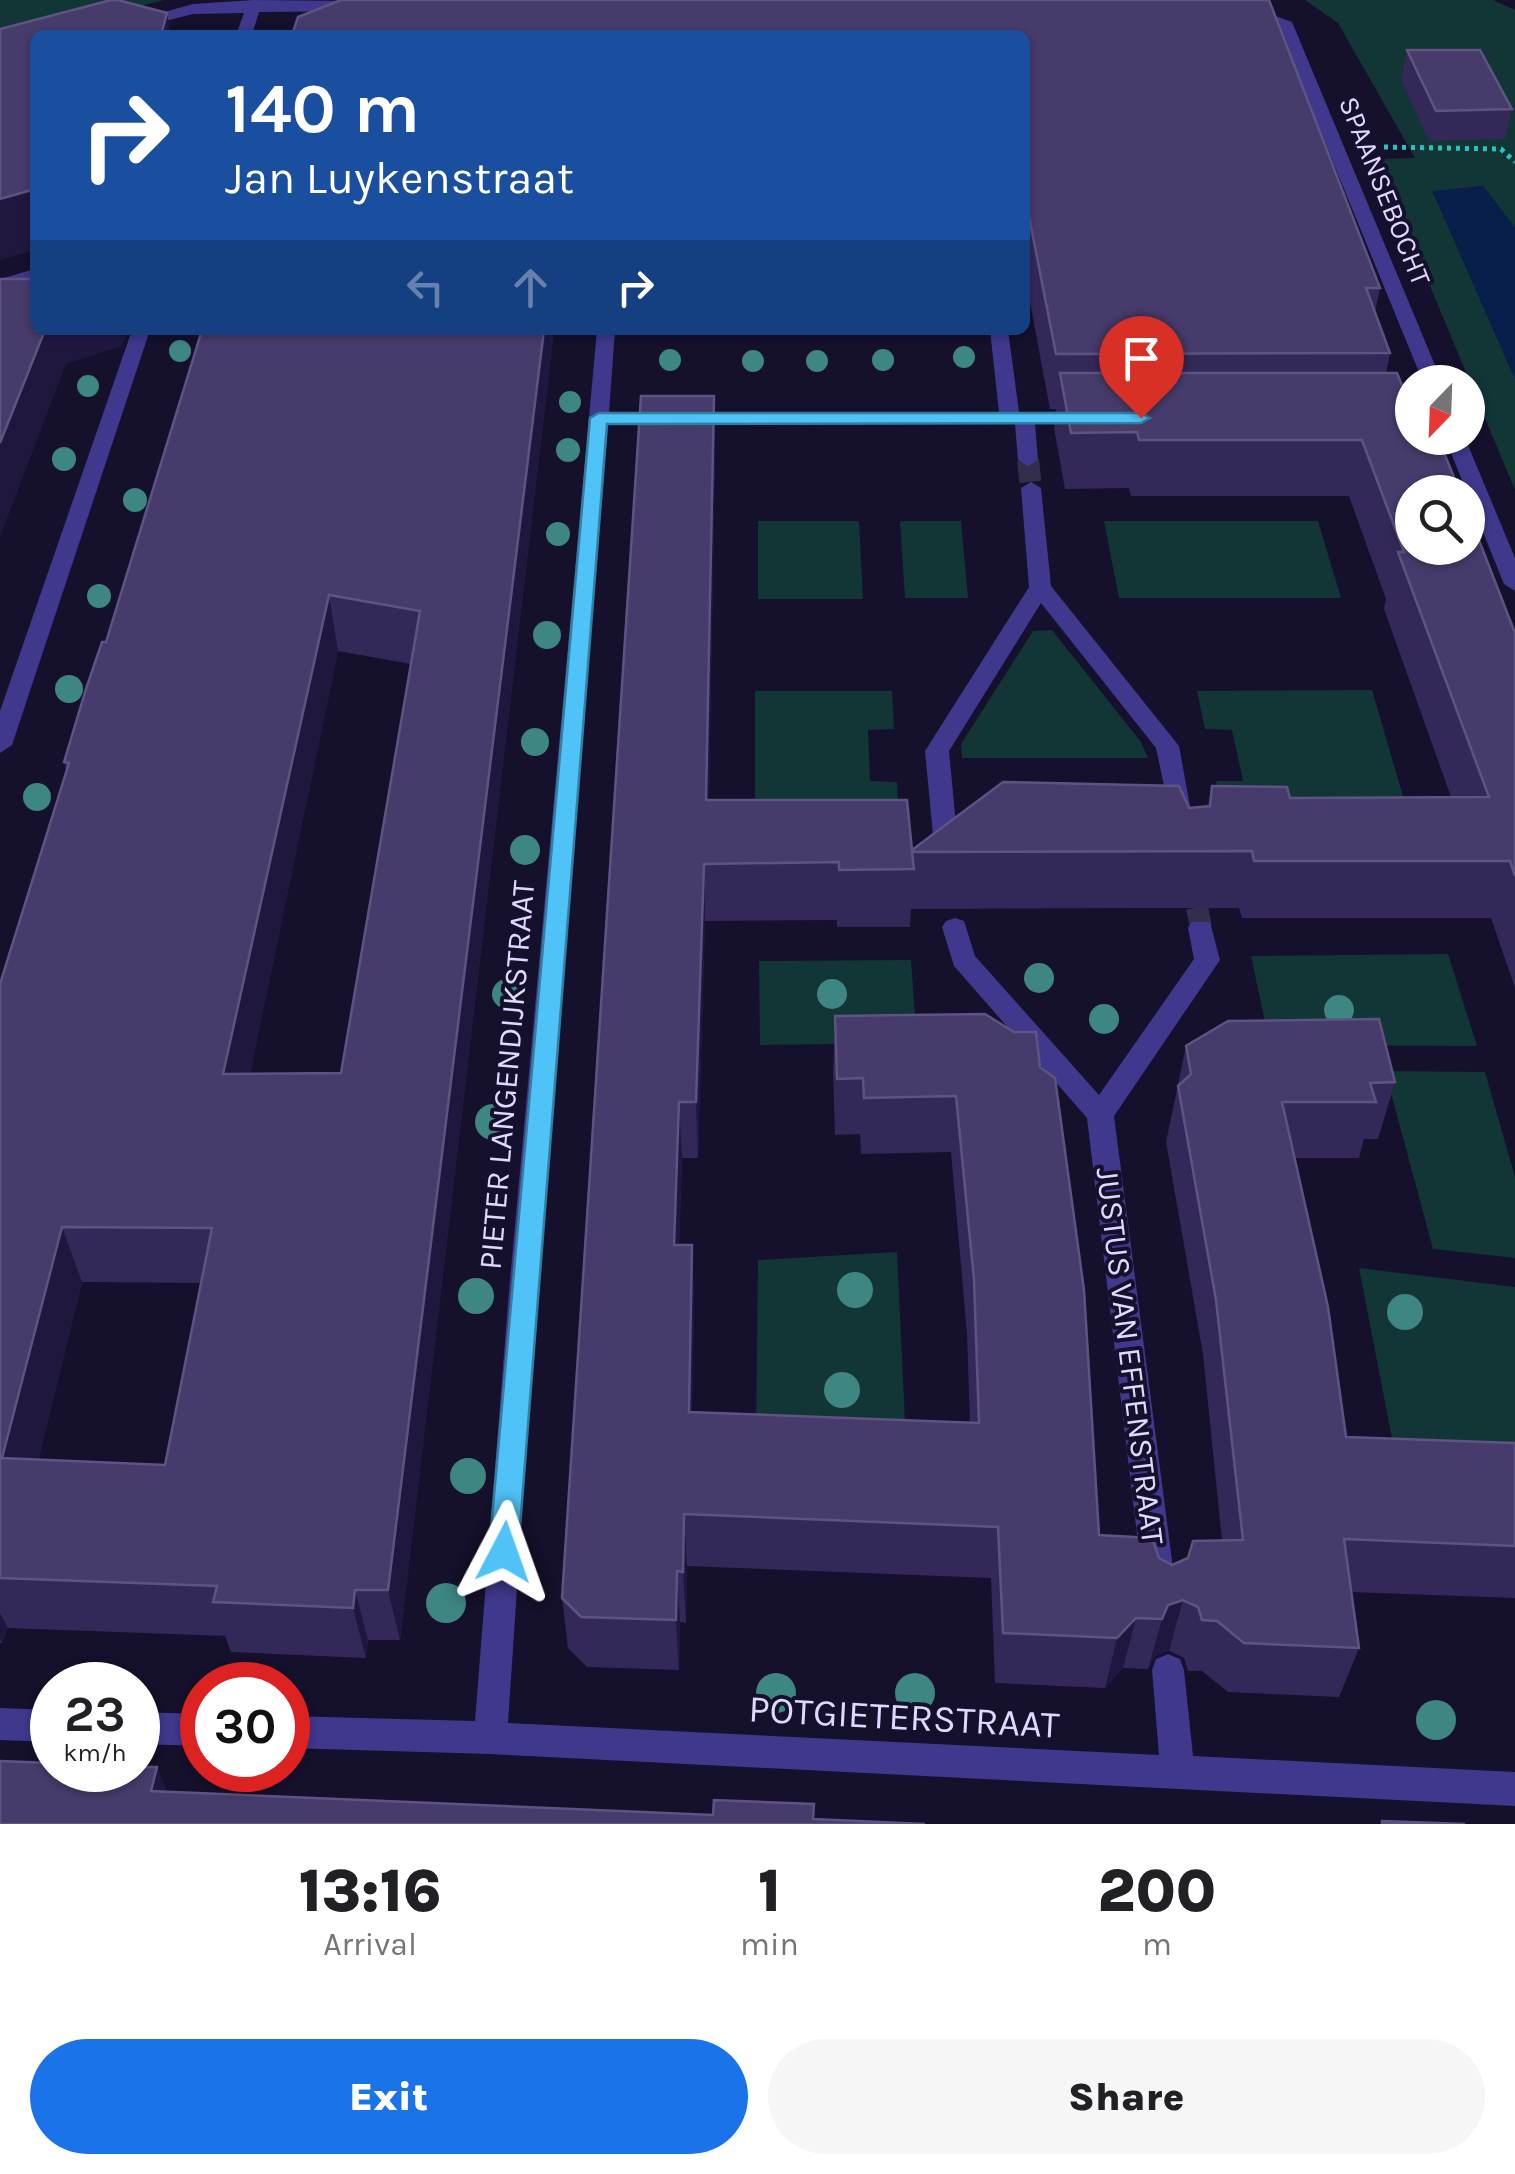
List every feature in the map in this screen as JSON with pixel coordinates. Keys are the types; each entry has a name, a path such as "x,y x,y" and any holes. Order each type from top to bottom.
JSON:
{"street":[{"path":"246,30 254,6"},
{"path":"109,30 176,12 254,6 374,6"},
{"name":"SPAANSEBOCHT","path":"1223,6 1266,14 1284,22 1426,365"},
{"path":"0,285 30,276"},
{"path":"0,745 139,335"},
{"name":"PIETER LANGENDIJKSTRAAT","path":"490,1738 523,1291 606,335"},
{"path":"1000,335 1028,460"},
{"path":"599,418 1102,418"},
{"path":"1462,455 1515,584"},
{"path":"1031,488 1040,587 1166,746 1184,837"},
{"path":"947,856 937,751 1040,587"},
{"path":"955,927 963,959 1100,1115 1207,960 1201,928"},
{"name":"JUSTUS VAN EFFENSTRAAT","path":"1100,1115 1160,1597"},
{"path":"1168,1670 1178,1774"},
{"path":"0,1724 30,1725"},
{"name":"POTGIETERSTRAAT","path":"310,1733 1515,1788"}],"path":[{"path":"1337,146 1501,150 1515,162"}],"green space":[{"path":"0,0 164,0 44,30 30,30 30,34 0,41"},
{"path":"1305,0 1493,0 1515,10 1515,228 1483,186 1433,192 1515,379 1515,490 1485,418 1485,365 1463,365 1377,159 1415,158 1338,23"},
{"path":"758,521 859,521 863,599 758,599"},
{"path":"900,521 961,521 968,598 905,598"},
{"path":"1104,521 1318,521 1341,598 1119,598"},
{"path":"1052,630 1141,742 1148,758 962,758 961,744 1033,631"},
{"path":"1372,690 1412,827 1226,828 1216,781 1243,781 1232,730 1205,729 1197,691"},
{"path":"755,691 892,691 894,729 868,730 870,781 897,782 900,830 755,830"},
{"path":"1448,954 1477,1046 1270,1045 1251,956"},
{"path":"911,960 917,1043 760,1045 759,961"},
{"path":"1385,1071 1485,1072 1515,1177 1515,1258 1433,1249"},
{"path":"897,1252 906,1442 756,1438 758,1260"},
{"path":"1359,1268 1515,1287 1515,1464 1396,1459"}],"water":[{"path":"1483,186 1515,228 1515,379 1433,191"}],"building":[{"path":"111,0 167,13 162,30 30,30 30,190 0,199 0,29"},
{"path":"341,0 1269,0 1380,288 1366,288 1390,353 1056,354 1030,221 1030,30 294,30 298,17"},
{"path":"1407,50 1480,50 1512,109 1436,111"},
{"path":"0,279 30,279 30,335 43,335 0,443"},
{"path":"200,335 543,335 388,1590 355,1590 353,1608 213,1602 217,1586 0,1578 0,984 102,642 106,642","holes":["329,595 420,611 341,1073 223,1074","62,1227 212,1228 165,1465 2,1458"]},
{"path":"1060,373 1395,373 1395,455 1445,455 1453,475 1395,475 1395,528 1362,440 1139,440 1137,432 1071,433"},
{"path":"641,396 714,396 706,800 907,800 912,850 1003,782 1179,786 1189,808 1210,806 1212,786 1287,787 1290,798 1489,797 1403,565 1485,565 1485,556 1515,633 1515,876 1510,861 1254,861 1252,851 912,852 914,869 839,870 839,862 704,864 696,1102 679,1102 674,1245 692,1245 689,1412 979,1423 974,1280 956,1096 864,1098 863,1078 837,1079 835,1016 985,1014 1014,1032 1036,1032 1040,1067 1055,1078 1084,1290 1099,1535 1152,1538 1159,1558 1172,1565 1188,1558 1193,1541 1243,1540 1216,1300 1178,1086 1191,1074 1186,1046 1228,1021 1379,1019 1395,1082 1370,1083 1376,1102 1282,1102 1328,1307 1346,1437 1515,1443 1515,1546 1344,1539 1359,1648 1244,1643 1217,1621 1202,1620 1198,1607 1183,1600 1168,1605 1162,1619 1136,1618 1117,1638 1003,1633 998,1527 684,1514 683,1572 677,1571 676,1620 581,1617 562,1598"},
{"path":"0,1761 30,1762 30,1792 160,1791 713,1815 714,1800 814,1804 813,1819 925,1824 0,1824"},
{"path":"1382,1821 1465,1824 1382,1824"}],"tunnel":[{"path":"1028,460 1031,488"},
{"path":"1191,875 1201,928"}],"route":[{"path":"504,1552 599,418 1141,418"}]}
